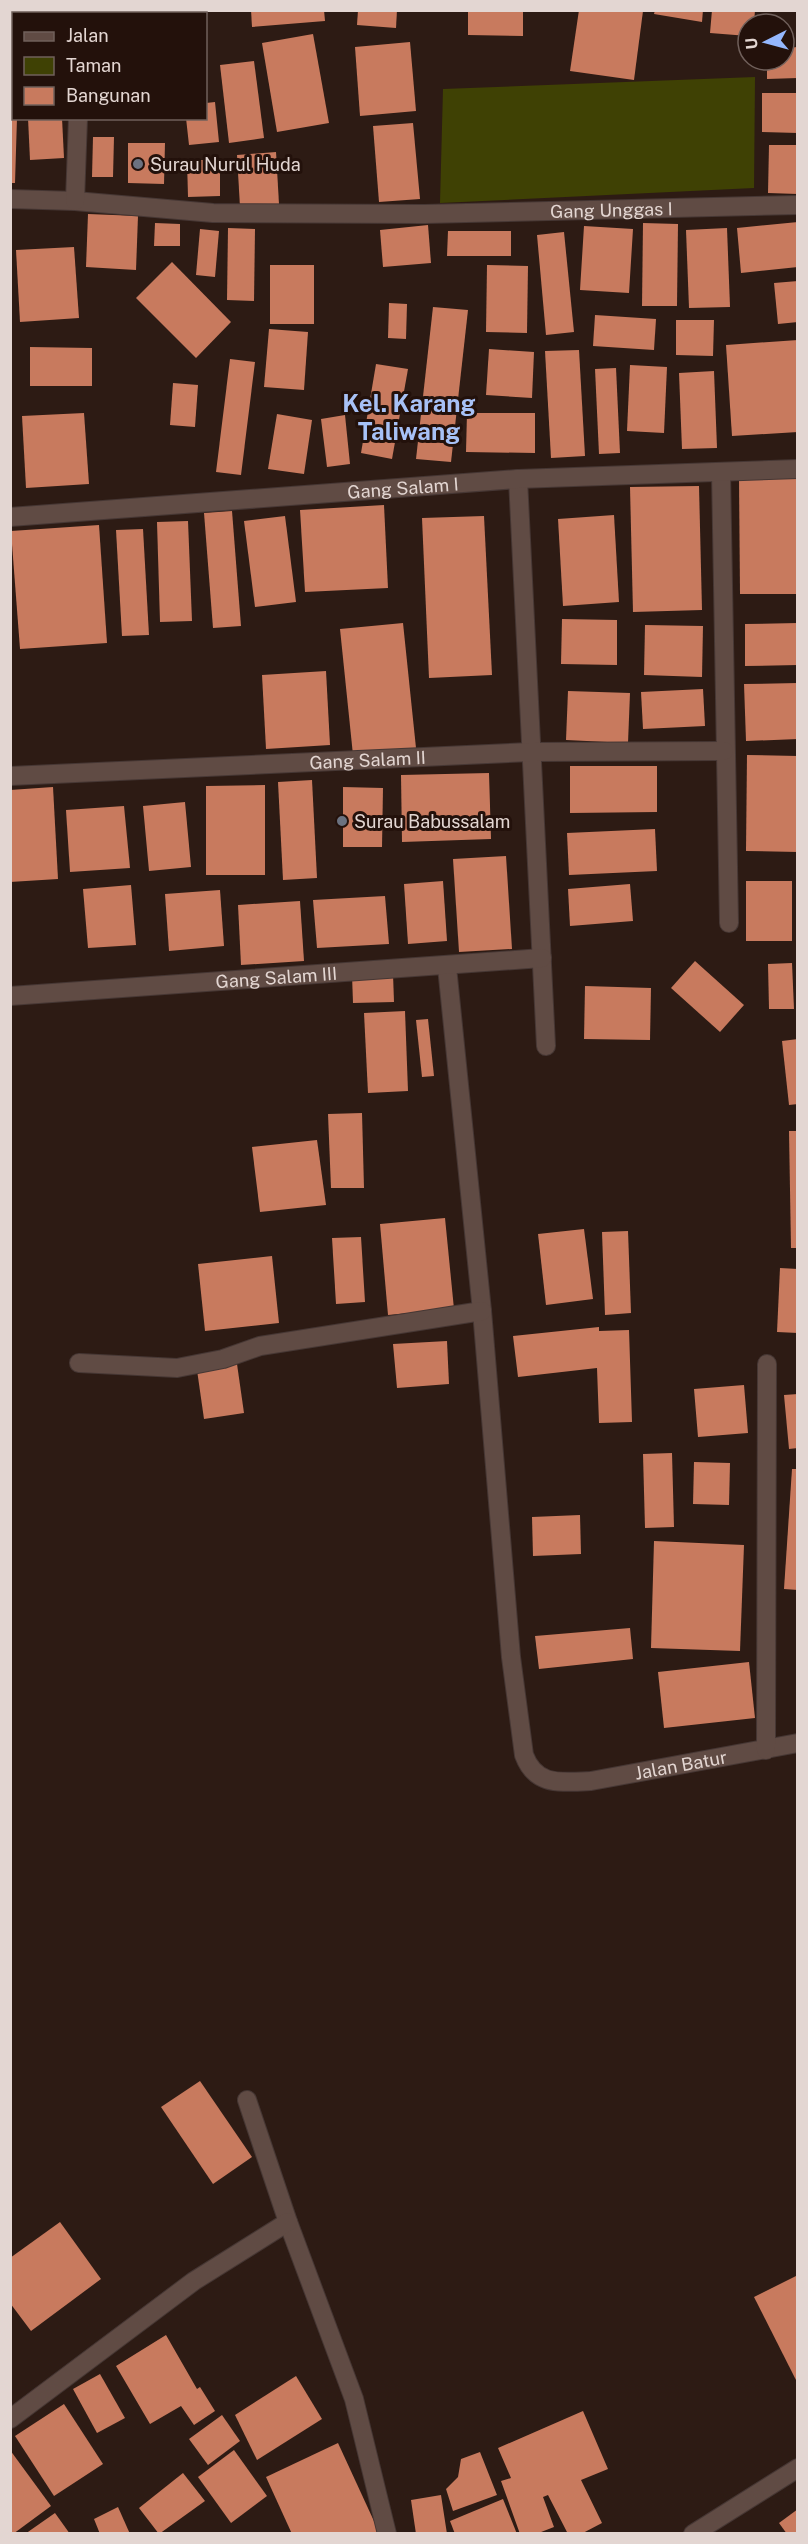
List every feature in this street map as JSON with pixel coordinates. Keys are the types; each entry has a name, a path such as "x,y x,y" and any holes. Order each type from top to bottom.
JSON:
{"street":[{"path":"75,201 78,120"},
{"name":"Gang Unggas I","path":"10,199 75,201 213,213 424,214 798,205"},
{"name":"Gang Salam I","path":"10,517 518,479 798,469"},
{"path":"721,472 724,750 729,923"},
{"path":"518,479 546,1046"},
{"name":"Gang Salam II","path":"10,776 530,752 724,750"},
{"name":"Gang Salam III","path":"10,996 447,967 542,958"},
{"path":"79,1363 177,1368 223,1359 260,1346 482,1311 447,967"},
{"name":"Jalan Batur","path":"482,1311 511,1657 524,1755 529,1770 540,1777 561,1782 591,1781 798,1743"},
{"path":"766,1750 767,1364"},
{"path":"247,2100 288,2222 354,2399 387,2534"},
{"path":"10,2419 194,2281 288,2222"},
{"path":"693,2534 798,2468"}],"green space":[{"path":"755,77 754,188 440,203 443,89"}],"building":[{"path":"10,10 21,10 21,12 12,12 12,35 10,35"},
{"path":"82,10 142,10 142,12 82,12"},
{"path":"166,10 201,10 201,12 166,12"},
{"path":"251,10 324,10 325,21 252,27"},
{"path":"358,10 397,10 396,28 357,25"},
{"path":"468,10 523,10 523,36 468,35"},
{"path":"579,10 643,11 634,80 570,71"},
{"path":"655,10 703,10 702,22 654,14"},
{"path":"712,10 755,10 755,12 736,12 736,35 710,33"},
{"path":"313,34 329,123 277,132 262,43"},
{"path":"410,42 416,111 360,116 355,47"},
{"path":"796,47 798,47 798,78 767,79 767,72 796,72"},
{"path":"10,52 12,52 12,98 10,98"},
{"path":"254,61 264,138 229,143 220,65"},
{"path":"762,93 798,93 798,133 762,132"},
{"path":"215,102 219,142 189,145 186,120 207,120 207,103"},
{"path":"10,110 12,110 12,120 17,120 15,183 10,183"},
{"path":"28,120 62,120 64,158 30,160"},
{"path":"413,123 420,199 379,202 373,126"},
{"path":"93,137 114,137 113,177 92,177"},
{"path":"128,143 165,143 164,184 128,183"},
{"path":"769,145 798,145 798,194 768,193"},
{"path":"276,152 279,204 240,207 237,155"},
{"path":"187,160 220,160 220,196 188,197"},
{"path":"88,214 138,216 136,270 86,267"},
{"path":"798,222 798,267 741,273 737,228"},
{"path":"155,223 180,224 180,246 154,246"},
{"path":"643,223 678,224 677,306 642,306"},
{"path":"428,225 431,263 383,267 380,230"},
{"path":"584,226 633,229 629,293 580,290"},
{"path":"228,228 255,229 254,301 227,300"},
{"path":"727,228 730,307 689,308 686,230"},
{"path":"200,229 219,231 215,277 196,275"},
{"path":"448,231 511,231 511,256 447,256"},
{"path":"564,232 574,332 546,335 537,235"},
{"path":"74,247 79,318 20,322 16,250"},
{"path":"172,262 231,322 196,358 136,298"},
{"path":"270,265 314,265 314,324 270,324"},
{"path":"487,265 528,266 527,333 486,332"},
{"path":"798,281 798,322 778,324 774,283"},
{"path":"389,303 407,304 406,339 388,338"},
{"path":"433,307 468,310 451,462 416,459"},
{"path":"595,315 656,319 654,350 593,346"},
{"path":"676,320 714,320 713,356 676,355"},
{"path":"269,329 308,332 304,390 264,387"},
{"path":"798,340 798,432 732,436 726,345"},
{"path":"30,347 92,348 92,386 30,386"},
{"path":"489,349 534,352 532,398 486,395"},
{"path":"579,350 585,456 551,458 545,351"},
{"path":"230,359 255,362 241,475 216,472"},
{"path":"376,364 408,369 392,459 361,453"},
{"path":"630,365 667,367 664,433 627,431"},
{"path":"616,368 620,453 599,454 595,369"},
{"path":"714,371 717,448 682,449 679,373"},
{"path":"173,383 198,385 195,427 170,425"},
{"path":"84,413 89,484 26,488 22,416"},
{"path":"467,413 535,413 535,453 466,452"},
{"path":"277,414 312,420 304,474 268,469"},
{"path":"345,415 350,464 327,467 321,419"},
{"path":"798,478 798,594 740,594 739,479"},
{"path":"699,486 702,610 633,612 630,487"},
{"path":"384,505 388,588 305,592 300,510"},
{"path":"232,511 241,626 213,628 204,513"},
{"path":"614,515 619,602 563,606 558,519"},
{"path":"285,516 296,602 255,607 244,521"},
{"path":"484,516 492,675 429,678 422,518"},
{"path":"188,521 192,621 160,622 157,522"},
{"path":"99,525 107,643 20,649 11,531"},
{"path":"143,529 149,635 122,636 116,530"},
{"path":"562,619 617,620 617,665 561,664"},
{"path":"403,623 416,748 353,755 340,629"},
{"path":"798,623 798,665 745,666 745,624"},
{"path":"645,625 703,626 702,677 644,675"},
{"path":"326,671 330,745 266,749 262,675"},
{"path":"798,683 798,739 746,741 744,684"},
{"path":"703,689 705,726 643,729 641,692"},
{"path":"568,691 630,693 628,743 566,740"},
{"path":"747,755 798,756 798,852 746,851"},
{"path":"570,766 657,766 657,812 570,813"},
{"path":"489,773 491,839 402,842 401,775"},
{"path":"312,780 317,878 283,880 278,782"},
{"path":"265,785 265,875 206,875 206,786"},
{"path":"53,787 58,879 10,882 10,790"},
{"path":"343,787 383,788 382,847 343,847"},
{"path":"185,802 191,867 149,871 143,806"},
{"path":"124,806 130,868 70,872 66,810"},
{"path":"655,829 657,871 569,875 567,833"},
{"path":"506,856 512,949 459,952 453,859"},
{"path":"443,881 447,941 408,944 404,884"},
{"path":"746,881 792,881 792,941 746,941"},
{"path":"630,884 633,921 570,926 568,889"},
{"path":"131,885 136,945 88,948 83,889"},
{"path":"220,890 224,946 169,951 165,894"},
{"path":"385,896 389,944 317,948 313,900"},
{"path":"300,901 304,961 241,965 238,905"},
{"path":"695,961 744,1005 720,1032 671,988"},
{"path":"792,963 794,1009 769,1009 768,964"},
{"path":"393,974 394,1002 353,1003 352,975"},
{"path":"585,986 651,988 650,1040 584,1039"},
{"path":"405,1011 408,1091 368,1093 364,1013"},
{"path":"428,1019 434,1076 422,1077 416,1020"},
{"path":"798,1039 798,1104 789,1105 782,1041"},
{"path":"362,1113 364,1188 331,1188 328,1114"},
{"path":"789,1131 798,1131 798,1248 791,1248"},
{"path":"317,1140 326,1205 260,1212 252,1147"},
{"path":"445,1218 454,1309 388,1315 380,1224"},
{"path":"584,1229 593,1299 546,1305 538,1234"},
{"path":"628,1231 631,1313 605,1315 602,1232"},
{"path":"361,1237 365,1302 336,1304 332,1238"},
{"path":"272,1256 279,1323 205,1331 198,1264"},
{"path":"780,1268 798,1269 798,1333 777,1332"},
{"path":"599,1327 599,1331 629,1330 632,1422 599,1423 597,1368 518,1377 513,1336"},
{"path":"447,1341 449,1384 397,1388 393,1344"},
{"path":"237,1364 244,1413 204,1419 197,1370"},
{"path":"744,1385 748,1433 698,1437 694,1389"},
{"path":"798,1394 798,1448 789,1449 784,1395"},
{"path":"672,1453 674,1527 645,1528 643,1454"},
{"path":"694,1462 730,1463 729,1505 693,1504"},
{"path":"792,1469 798,1469 798,1590 784,1589"},
{"path":"580,1515 581,1554 533,1556 532,1517"},
{"path":"654,1541 744,1545 740,1651 651,1648"},
{"path":"630,1628 633,1659 539,1669 535,1636"},
{"path":"749,1662 755,1718 664,1728 658,1672"},
{"path":"200,2081 252,2157 213,2184 161,2107"},
{"path":"60,2222 101,2279 31,2331 10,2303 10,2258"},
{"path":"798,2275 798,2384 754,2297"},
{"path":"166,2335 197,2389 200,2387 215,2411 194,2425 181,2406 150,2424 116,2366"},
{"path":"100,2374 125,2418 97,2433 73,2389"},
{"path":"296,2376 322,2419 257,2460 235,2415"},
{"path":"64,2404 103,2464 54,2496 15,2436"},
{"path":"583,2411 608,2469 581,2480 602,2523 581,2534 568,2534 548,2495 543,2497 554,2527 536,2534 520,2534 501,2481 511,2478 498,2448"},
{"path":"222,2415 240,2441 208,2465 189,2439"},
{"path":"338,2443 379,2532 292,2534 266,2477"},
{"path":"10,2450 51,2506 13,2534 10,2534"},
{"path":"234,2450 267,2496 231,2523 198,2477"},
{"path":"480,2452 497,2495 453,2511 446,2489 458,2477 461,2459"},
{"path":"183,2473 205,2501 159,2534 139,2508"},
{"path":"441,2495 447,2534 416,2534 411,2500"},
{"path":"503,2499 517,2534 455,2534 450,2521"},
{"path":"118,2507 130,2534 100,2534 94,2519"},
{"path":"798,2509 798,2534 787,2534 779,2523"},
{"path":"55,2513 70,2534 25,2534"}],"place":[{"name":"Surau Nurul Huda","path":"138,164"},
{"name":"Surau Babussalam","path":"342,821"}],"district":[{"name":"Kel. Karang Taliwang","path":"409,417"}]}
